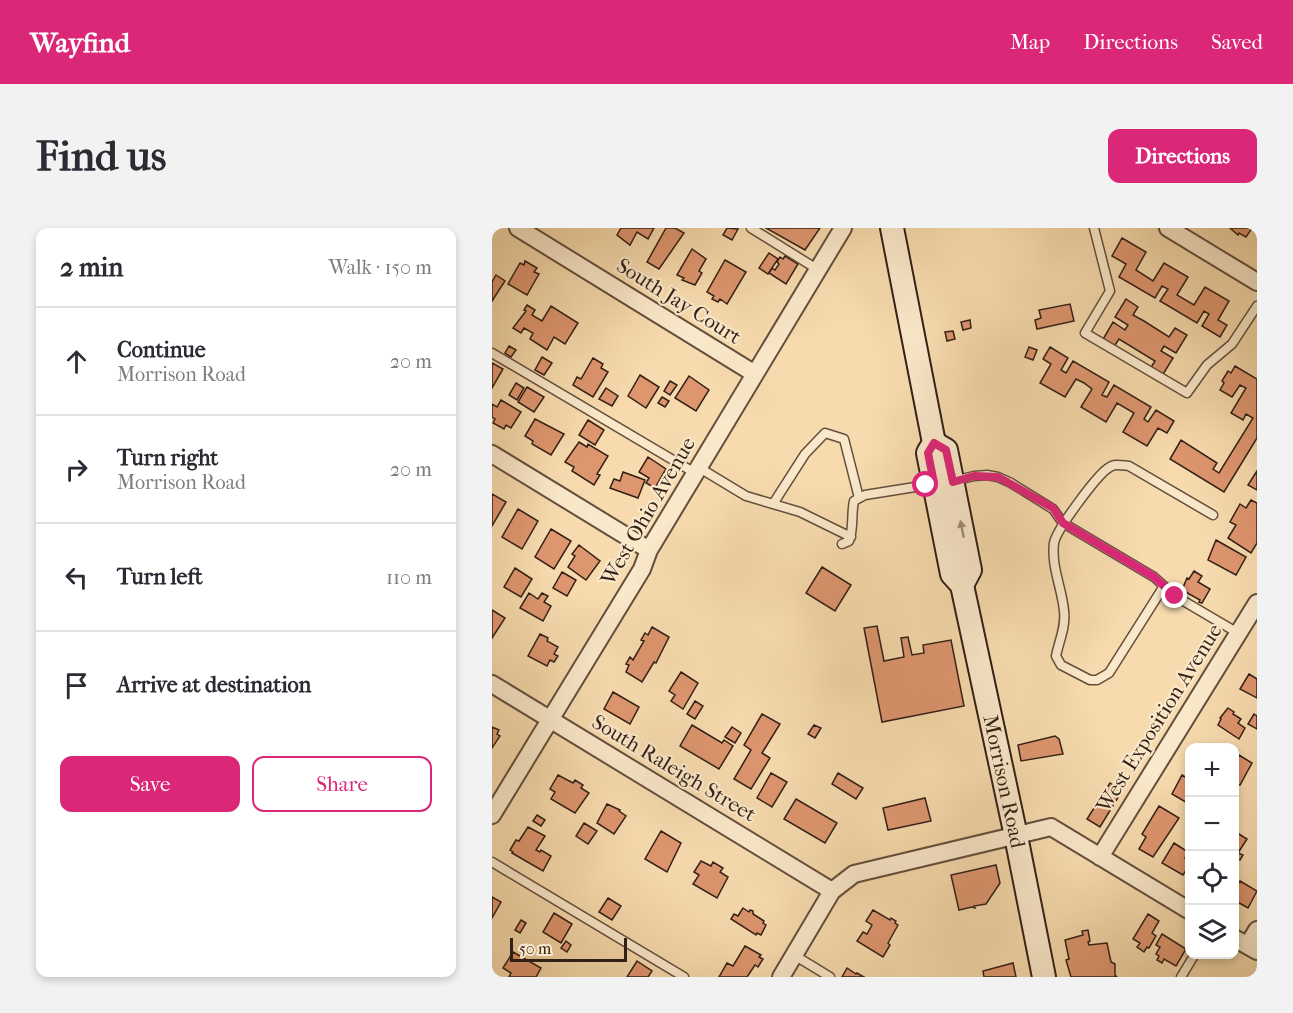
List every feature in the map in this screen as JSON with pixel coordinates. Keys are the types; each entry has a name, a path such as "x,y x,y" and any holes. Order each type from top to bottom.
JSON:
{"main road":[{"name":"Morrison Road","path":"892,228 934,443 946,450 944,482 970,570 962,585 1044,977"}],"street":[{"name":"South Jay Court","path":"518,228 755,374"},
{"name":"West Ohio Avenue","path":"492,815 642,569 649,550 843,228"},
{"path":"1168,228 1257,282"},
{"path":"492,454 649,550"},
{"name":"West Exposition Avenue","path":"1100,857 1257,603"},
{"name":"South Raleigh Street","path":"492,684 832,891"},
{"path":"781,977 832,891 854,874 1051,827 1185,907"},
{"path":"1246,945 1257,930"}],"lane":[{"path":"751,228 818,269"},
{"path":"1094,228 1110,291 1084,333 1187,393 1207,365 1232,344 1257,306"},
{"path":"492,352 746,496 800,512 851,537"},
{"path":"773,504 805,454 825,432 844,439 860,498"},
{"path":"1164,586 1109,673 1097,680 1090,680 1061,665 1056,656 1065,613 1053,557 1055,540 1063,523 1106,469 1117,464 1129,466 1213,515"},
{"path":"842,544 849,541 851,537 851,514 854,501 865,495 974,476 998,477 1053,508 1063,523 1154,577 1175,596 1239,633"},
{"path":"492,862 684,977"},
{"path":"794,955 830,977"},
{"path":"1181,977 1192,959"}],"building":[{"path":"621,228 654,228 648,239 637,232 630,245 617,235"},
{"path":"666,228 675,228 684,233 659,269 647,262"},
{"path":"727,228 738,229 732,240 723,235"},
{"path":"766,228 820,228 805,250"},
{"path":"1230,228 1252,228 1246,237 1239,233 1238,235"},
{"path":"1122,238 1146,252 1136,270 1153,281 1164,263 1188,277 1177,295 1194,305 1205,287 1229,301 1218,320 1227,325 1220,337 1202,326 1209,314 1204,311 1197,323 1160,301 1168,289 1162,286 1155,298 1119,277 1126,264 1112,256"},
{"path":"692,249 706,259 695,285 682,280 684,278 677,275"},
{"path":"769,253 778,259 768,274 759,268"},
{"path":"785,256 798,264 786,284 769,273 772,268 775,270 780,257 783,259"},
{"path":"725,260 746,272 727,304 720,299 718,302 712,299 714,296 707,292"},
{"path":"525,261 537,268 534,272 539,274 527,295 508,284 520,263 524,265"},
{"path":"496,275 505,281 492,301 492,282"},
{"path":"1126,299 1138,307 1133,315 1169,337 1175,328 1187,335 1176,353 1164,346 1161,351 1173,358 1162,376 1150,369 1155,361 1119,339 1113,348 1102,341 1113,322 1125,330 1128,325 1115,317"},
{"path":"1070,304 1074,321 1037,329 1035,320 1041,318 1039,310"},
{"path":"527,305 535,310 532,315 542,321 551,306 578,323 565,344 554,337 547,350 530,339 533,333 524,328 521,333 513,328 526,311 524,310"},
{"path":"970,320 971,328 963,330 961,322"},
{"path":"953,331 955,339 947,341 945,332"},
{"path":"509,346 516,350 511,357 505,353"},
{"path":"1029,347 1037,350 1033,360 1025,357"},
{"path":"1050,347 1068,358 1061,370 1066,373 1073,361 1109,382 1102,395 1107,397 1114,385 1151,407 1144,419 1148,422 1156,410 1174,421 1167,433 1158,428 1147,446 1123,432 1134,413 1117,403 1106,422 1081,407 1092,389 1084,383 1076,379 1065,397 1040,383 1051,364 1043,359"},
{"path":"542,357 552,363 544,375 535,370"},
{"path":"593,358 603,364 601,368 608,372 593,397 573,385 577,377 581,379"},
{"path":"492,363 503,369 492,388"},
{"path":"1235,366 1257,379 1257,438 1224,492 1170,459 1181,440 1217,463 1213,469 1219,473 1253,418 1246,414 1243,420 1231,413 1246,388 1240,385 1232,397 1220,390 1228,371 1231,373"},
{"path":"640,375 659,387 646,408 628,396"},
{"path":"689,376 709,390 696,411 675,398"},
{"path":"670,381 677,385 670,395 664,391"},
{"path":"516,383 524,388 517,400 509,395"},
{"path":"527,387 544,397 534,412 518,402"},
{"path":"606,388 618,396 612,406 599,399"},
{"path":"662,397 669,401 665,407 658,403"},
{"path":"501,400 521,412 511,428 506,425 504,429 493,423 495,419 492,417 492,404 497,407"},
{"path":"535,419 564,434 551,455 532,444 533,441 525,436"},
{"path":"588,420 604,430 595,445 579,435"},
{"path":"579,442 587,447 588,444 608,456 597,474 600,475 594,485 572,471 574,467 565,462"},
{"path":"648,457 666,469 655,488 646,483 649,478 639,472"},
{"path":"1257,471 1257,490 1248,485"},
{"path":"623,472 645,480 638,498 610,488 614,479 620,481"},
{"path":"492,494 506,502 492,526"},
{"path":"1251,500 1257,503 1257,543 1251,553 1228,538 1236,525 1230,522 1240,504 1246,508"},
{"path":"518,509 538,521 522,549 502,537"},
{"path":"551,529 571,541 554,569 535,557"},
{"path":"1216,540 1246,557 1236,575 1208,560"},
{"path":"579,545 600,561 586,580 568,567 575,556 572,554"},
{"path":"822,567 851,585 835,611 806,593"},
{"path":"515,568 532,579 521,597 504,587"},
{"path":"1194,571 1202,576 1198,582 1210,589 1202,603 1182,590 1187,578 1189,579"},
{"path":"562,572 576,580 567,596 553,588"},
{"path":"529,593 538,599 542,593 548,596 544,602 551,606 543,621 520,608"},
{"path":"492,610 505,618 492,638"},
{"path":"877,626 884,661 904,657 901,638 908,637 912,655 924,653 923,645 951,640 964,706 882,722 864,628"},
{"path":"652,627 669,637 656,663 654,662 642,682 626,672 629,665 626,664 630,657 633,660 644,641 641,640 645,633 648,635"},
{"path":"540,634 558,647 554,654 558,656 554,662 550,660 547,666 528,656"},
{"path":"681,672 698,683 683,709 671,701 675,695 669,691"},
{"path":"1249,674 1257,679 1257,698 1240,689"},
{"path":"613,692 639,707 630,724 604,709"},
{"path":"695,701 703,706 695,719 687,714"},
{"path":"1228,708 1241,719 1238,723 1245,728 1239,739 1218,725 1220,718"},
{"path":"762,714 780,724 762,753 770,758 751,789 734,779 751,750 744,745"},
{"path":"1254,714 1257,716 1257,729 1248,724"},
{"path":"692,725 722,743 724,740 733,746 719,769 680,746"},
{"path":"814,725 821,728 815,738 808,734"},
{"path":"492,727 499,730 497,734 500,736 492,748"},
{"path":"732,727 741,733 735,743 725,737"},
{"path":"1055,736 1059,739 1063,754 1021,761 1018,745"},
{"path":"1239,755 1252,763 1239,784"},
{"path":"771,773 787,782 772,807 757,798"},
{"path":"838,773 863,788 856,799 832,784"},
{"path":"558,775 573,783 575,780 589,793 575,813 551,799 555,792 550,789"},
{"path":"1182,775 1185,777 1185,802 1172,794"},
{"path":"1110,783 1122,791 1100,827 1087,819"},
{"path":"925,798 931,821 888,830 883,808"},
{"path":"796,799 837,823 825,843 784,819"},
{"path":"607,804 620,810 626,816 614,834 597,823"},
{"path":"1159,806 1179,818 1153,857 1139,849 1146,837 1142,834"},
{"path":"537,815 545,820 541,826 533,821"},
{"path":"584,823 597,831 588,844 576,836"},
{"path":"528,827 545,836 536,850 540,852 541,850 551,856 543,871 510,850"},
{"path":"661,831 681,843 667,872 645,859"},
{"path":"1239,834 1247,839 1239,851"},
{"path":"1174,843 1185,850 1183,875 1162,863"},
{"path":"701,861 711,866 713,862 723,868 720,872 728,877 717,898 693,884 699,875 694,872"},
{"path":"996,865 1000,883 986,904 959,910 951,875"},
{"path":"1239,882 1257,891 1248,908 1239,903"},
{"path":"492,897 501,902 492,918"},
{"path":"608,898 621,906 612,920 599,912"},
{"path":"743,908 749,912 753,911 753,914 764,921 766,925 761,935 757,933 756,935 731,919 734,914 738,916"},
{"path":"873,910 896,921 898,925 883,957 857,941 863,932 867,934 872,925 866,921"},
{"path":"554,913 572,924 561,943 543,932"},
{"path":"1148,914 1159,921 1152,933 1156,936 1144,952 1137,947 1140,943 1133,939"},
{"path":"521,920 526,923 520,933 515,930"},
{"path":"1088,930 1089,945 1107,943 1117,977 1071,977 1066,960 1069,959 1065,940 1083,935 1082,931"},
{"path":"1162,934 1185,948 1185,951 1176,966 1164,959 1162,963 1157,960 1159,956 1156,954 1160,947 1156,945"},
{"path":"566,941 571,945 567,952 561,948"},
{"path":"745,946 761,955 759,957 763,959 758,967 755,965 747,977 719,977 727,963 733,966"},
{"path":"513,952 541,968 536,977 509,977 511,973 503,968"},
{"path":"637,961 652,971 648,977 627,977"},
{"path":"1013,963 1016,977 984,977 983,971"},
{"path":"847,968 856,974 864,977 842,977"}],"route":[{"path":"926,485 934,483 928,453 934,443 946,450 953,482 974,476 998,477 1053,508 1063,523 1154,577 1175,596"}]}
